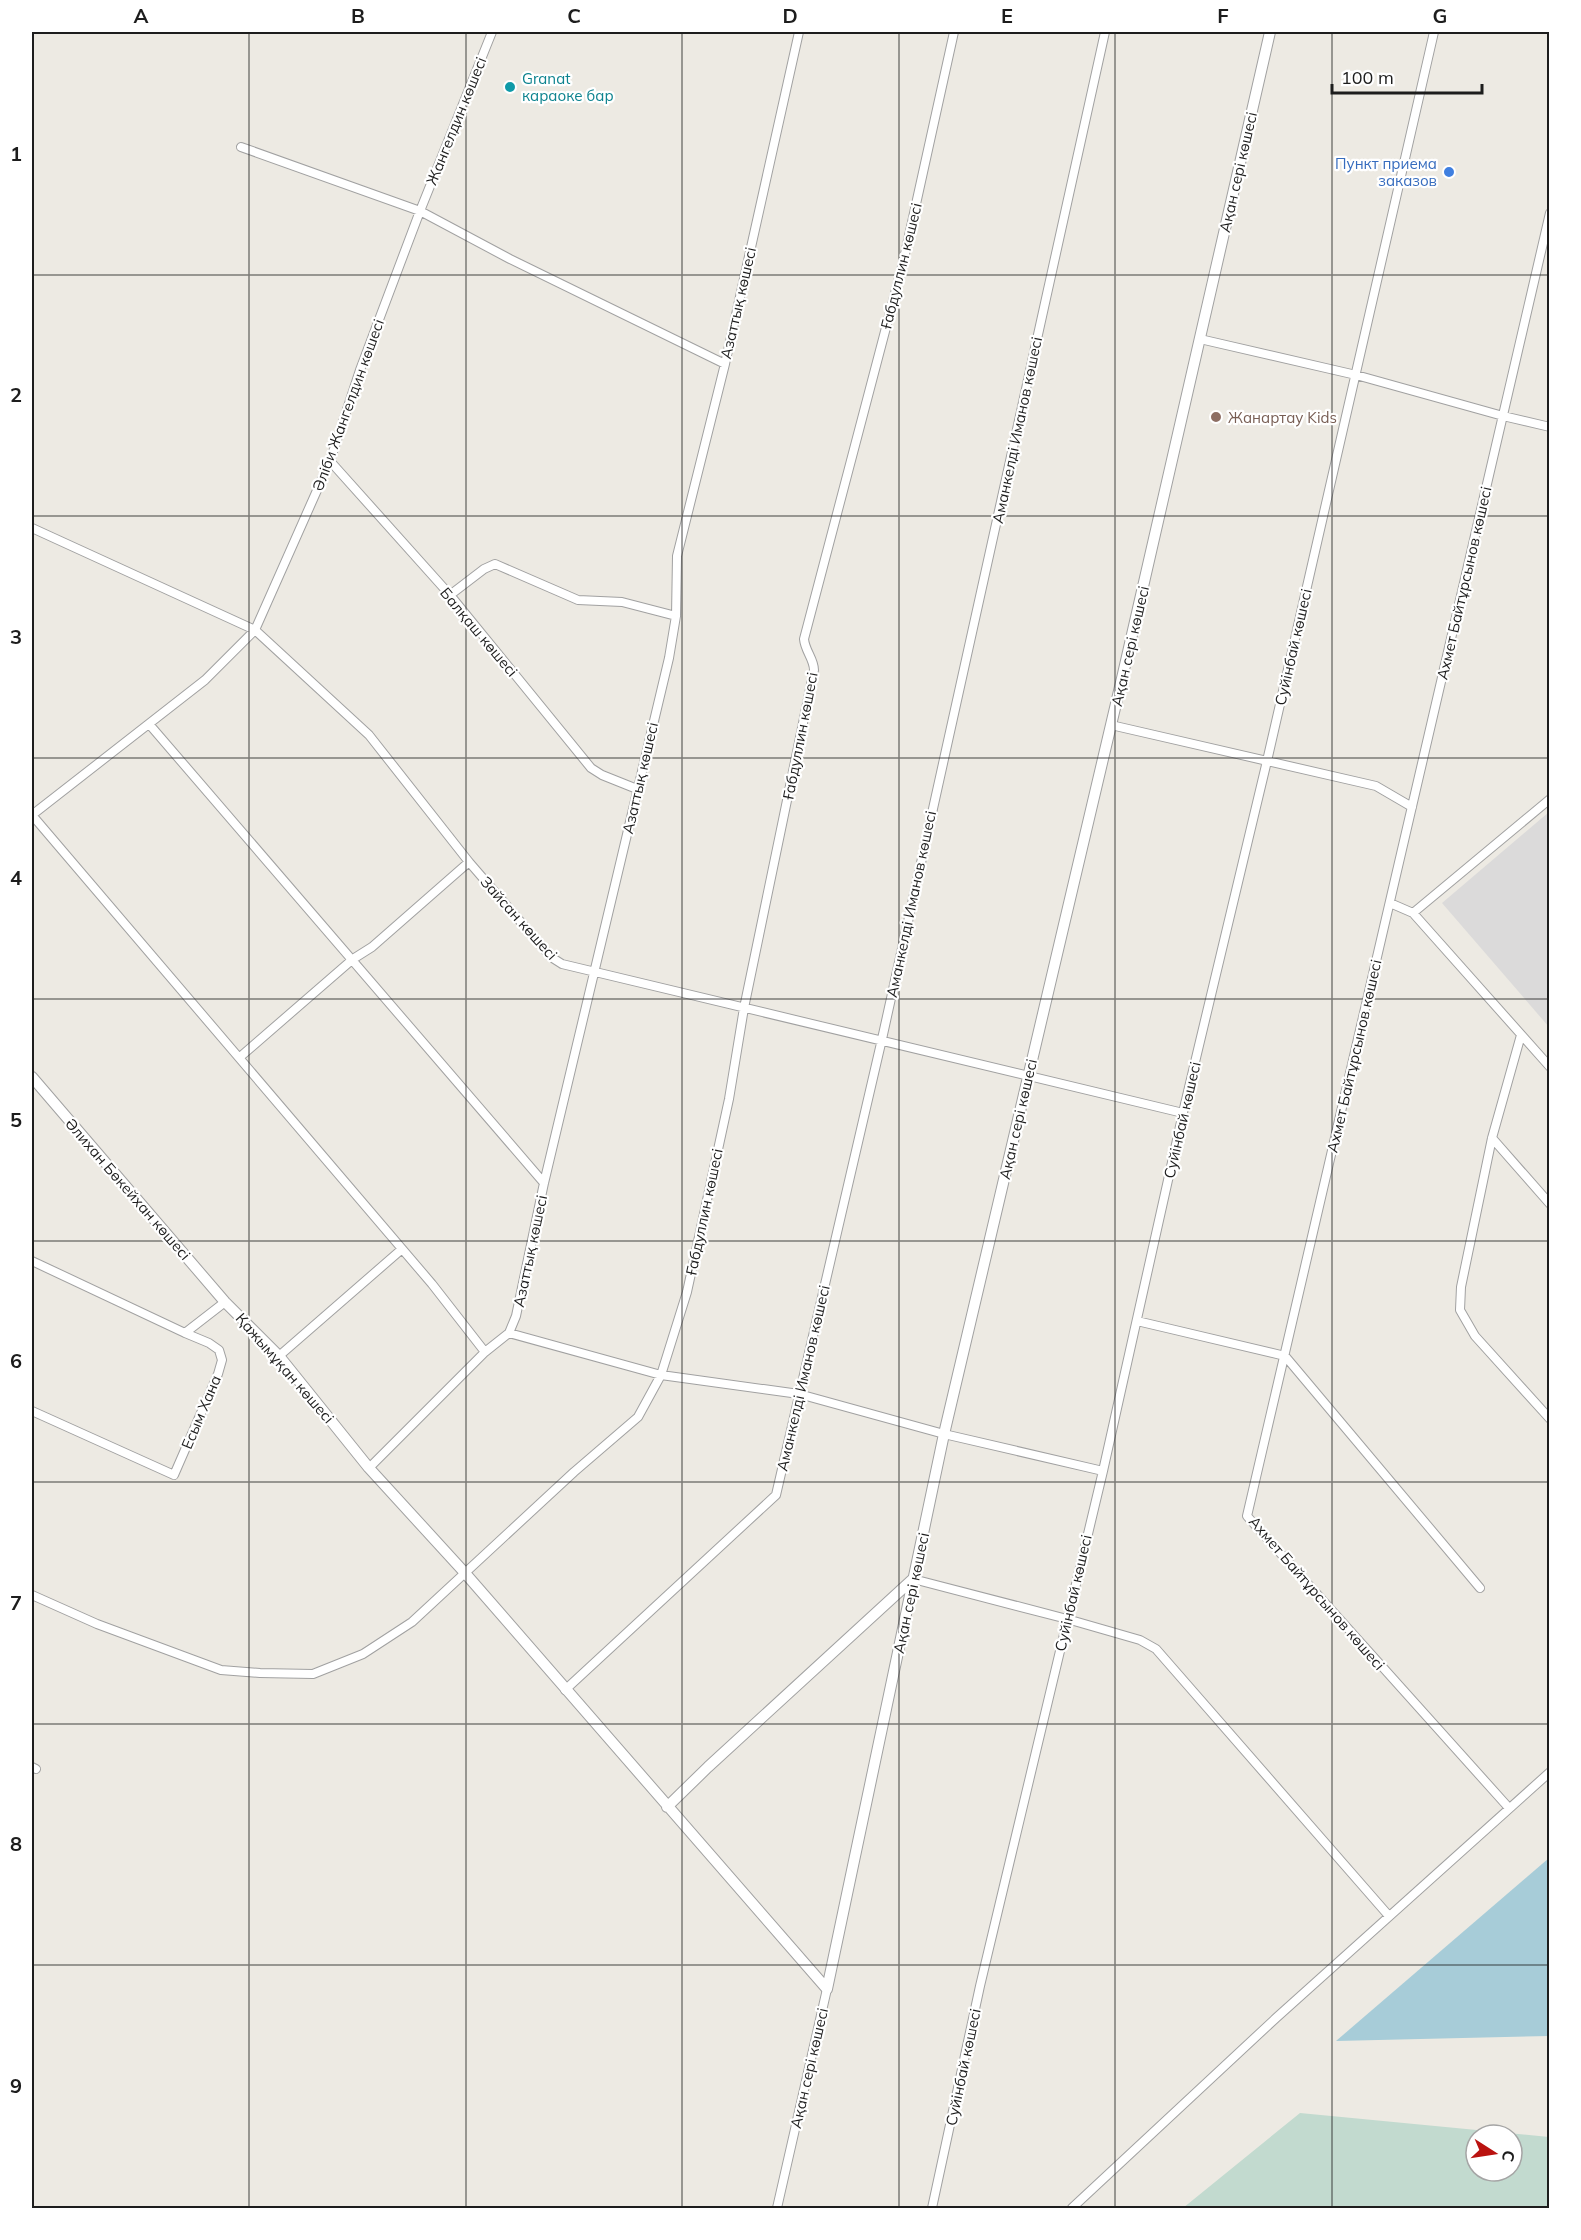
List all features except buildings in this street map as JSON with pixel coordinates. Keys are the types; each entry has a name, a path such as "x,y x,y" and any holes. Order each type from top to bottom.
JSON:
{"street":[{"name":"Жангелдин көшесі","path":"420,211 492,32"},
{"name":"Азаттық көшесі","path":"509,1333 516,1316 544,1183 669,658 676,616 676,556 725,364 799,32"},
{"name":"Ғабдуллин көшесі","path":"32,1595 97,1624 222,1670 313,1674 363,1654 412,1622 638,1417 661,1375 687,1292 729,1099 744,1008 814,670 813,661 804,639 903,262 954,32"},
{"name":"Аманкелді Иманов көшесі","path":"565,1690 776,1495 882,1039 1105,32"},
{"name":"Ақан сері көшесі","path":"777,2208 827,1989 945,1434 1270,32"},
{"name":"Суйінбай көшесі","path":"932,2208 980,1986 1103,1471 1183,1113 1267,761 1434,32"},
{"path":"241,147 420,211 510,259 725,364"},
{"name":"Әліби Жангелдин көшесі","path":"255,630 330,461 360,370 420,211"},
{"name":"Ахмет Байтұрсынов көшесі","path":"1509,1808 1247,1516 1550,213"},
{"path":"1200,339 1356,375 1550,427"},
{"name":"Балқаш көшесі","path":"330,461 450,595 591,768 637,789"},
{"name":"Зайсан көшесі","path":"32,528 255,630 369,735 469,862 551,957 562,964 1183,1113"},
{"path":"450,595 484,569 495,564 578,600 622,602 676,616"},
{"path":"255,630 205,680 32,815 432,1284 485,1352"},
{"path":"150,724 544,1183"},
{"path":"1111,725 1376,786 1412,807"},
{"path":"1413,914 1550,799"},
{"path":"240,1057 353,959 372,948 469,862"},
{"path":"1390,903 1413,914 1550,1067"},
{"path":"1521,1035 1492,1138 1461,1287 1460,1310 1475,1336 1550,1419"},
{"name":"Әлихан Бөкейхан көшесі","path":"32,1077 225,1302"},
{"path":"1492,1138 1550,1204"},
{"path":"279,1356 402,1249"},
{"path":"32,1261 185,1334"},
{"name":"Қажымұқан көшесі","path":"185,1334 225,1302 279,1356 369,1468 465,1573 827,1989"},
{"path":"1137,1321 1285,1356 1480,1588"},
{"path":"369,1468 485,1352 509,1333 661,1375 799,1394 945,1434 1103,1471"},
{"name":"Есым Хана","path":"32,1411 174,1475 222,1360 219,1350 209,1343 185,1334"},
{"path":"667,1807 913,1579 1140,1640 1156,1649 1389,1916"},
{"path":"1072,2208 1276,2018 1550,1772"}],"shaded area":[{"path":"1549,812 1549,1027 1442,903"}],"green space":[{"path":"1300,2113 1464,2129 1464,2183 1524,2183 1524,2135 1549,2137 1549,2208 1183,2208"}],"water":[{"path":"1549,1858 1549,2036 1336,2041"}],"place":[{"name":"Granat караоке бар","path":"510,87"},
{"name":"Пункт приема заказов","path":"1449,172"},
{"name":"Жанартау Kids","path":"1216,417"}]}
